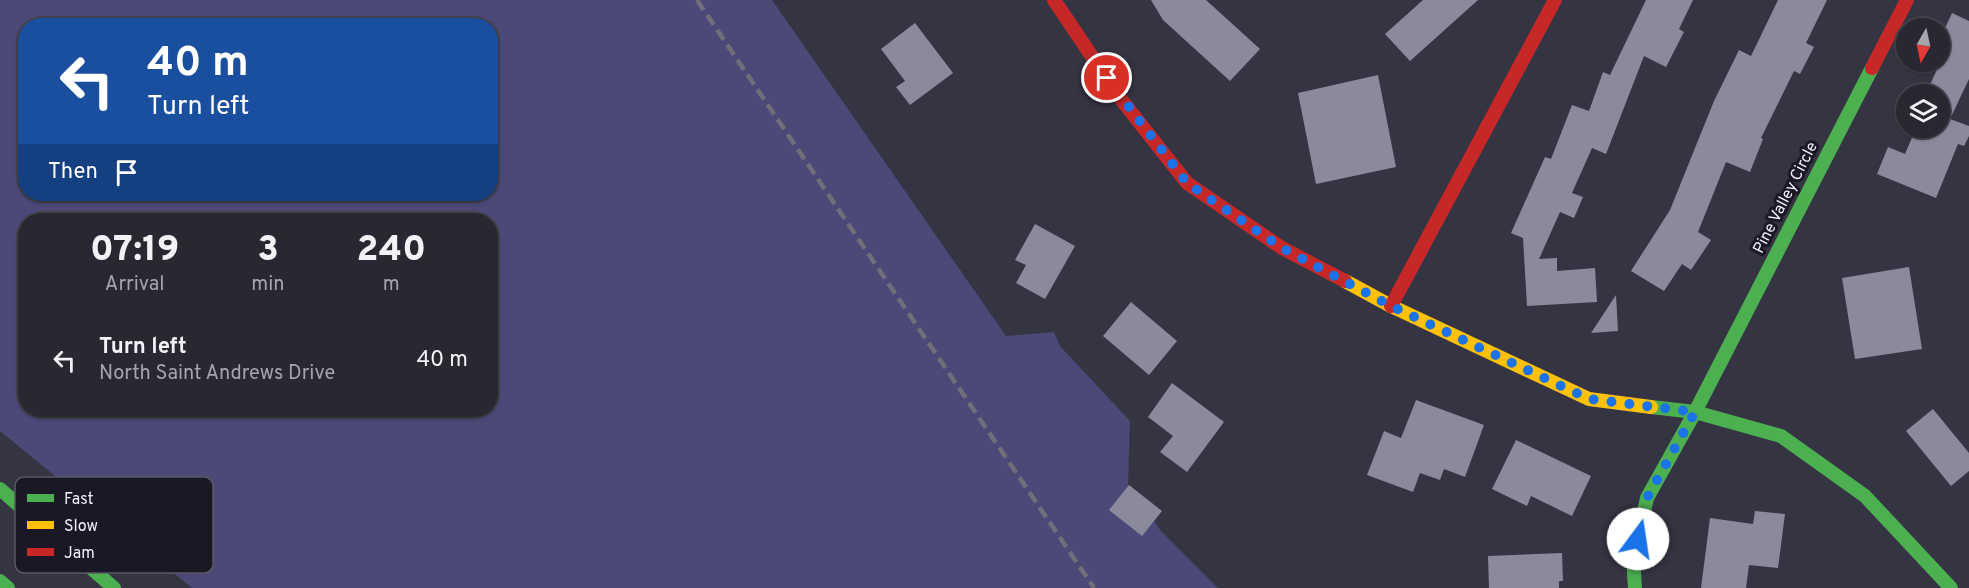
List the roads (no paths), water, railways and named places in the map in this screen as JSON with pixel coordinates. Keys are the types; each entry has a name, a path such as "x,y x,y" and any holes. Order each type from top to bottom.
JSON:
{"street":[{"path":"1054,0 1120,98 1187,183 1282,248 1391,306 1589,399 1695,412 1781,436 1865,495 1951,588"},
{"path":"1391,306 1555,0"},
{"name":"Pine Valley Circle","path":"1635,588 1633,560 1647,498 1695,412 1907,0"},
{"path":"0,489 15,502"},
{"path":"97,573 114,588"},
{"path":"0,581 8,588"}],"railway":[{"path":"697,0 1094,588"}]}
